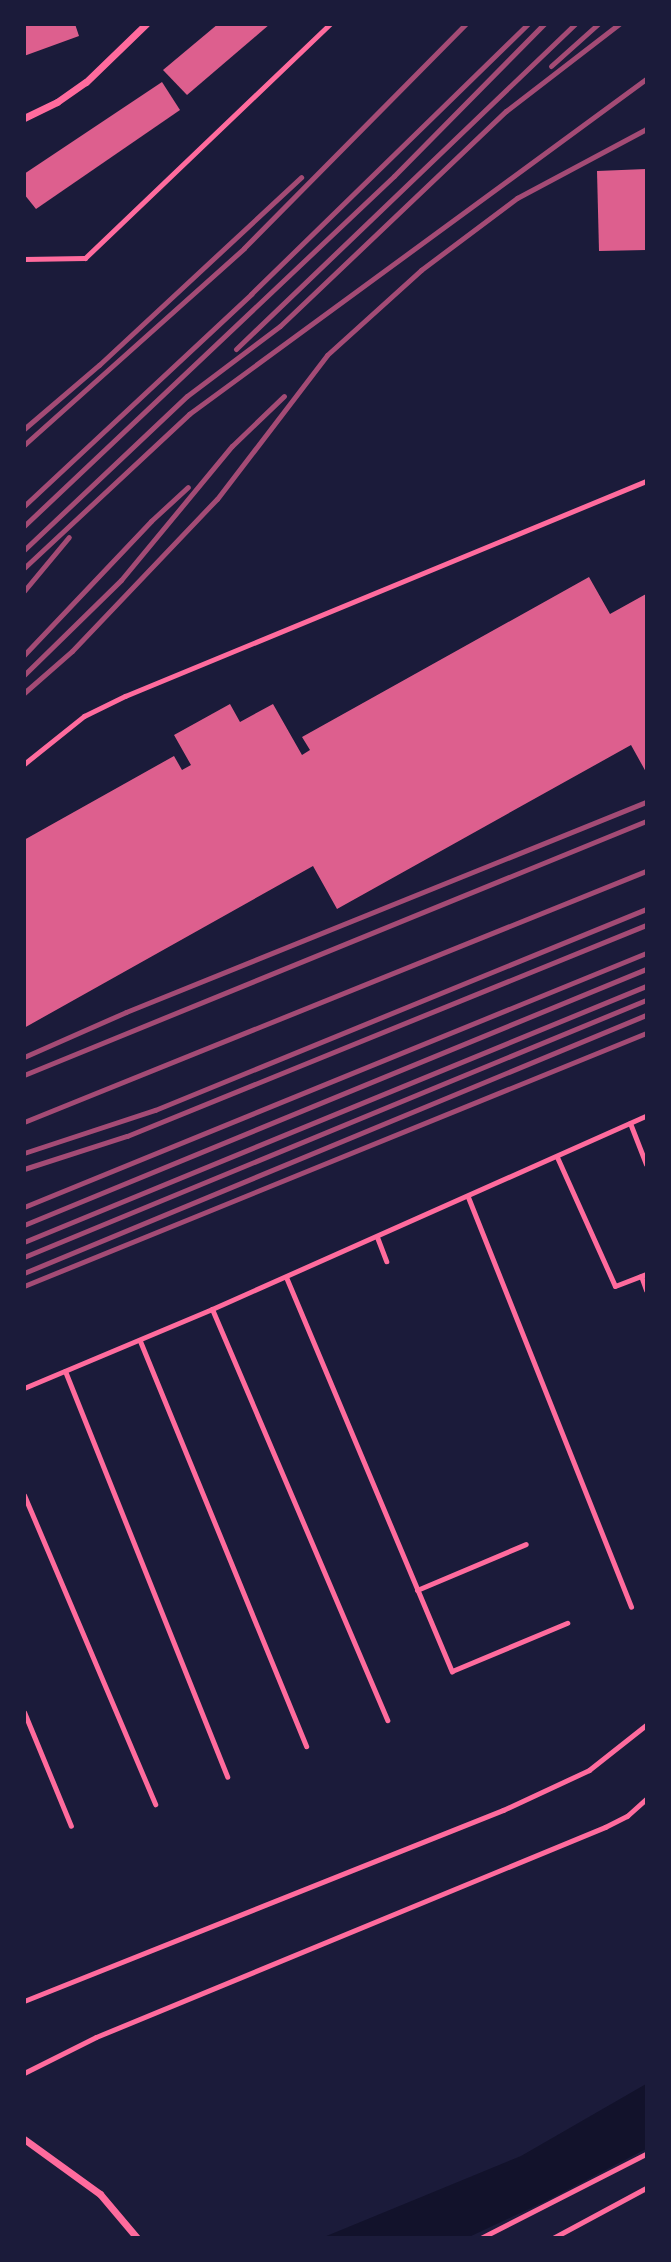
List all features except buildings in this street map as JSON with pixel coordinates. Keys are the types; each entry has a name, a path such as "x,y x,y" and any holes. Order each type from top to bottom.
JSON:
{"street":[{"path":"24,118 57,102 86,82 146,24"},
{"path":"24,2139 100,2194 137,2238"}],"lane":[{"path":"24,259 85,258 330,24"},
{"path":"24,764 84,716 125,696 646,481"},
{"path":"24,1388 140,1341 646,1116"},
{"path":"630,1123 646,1164"},
{"path":"556,1157 615,1286 644,1275 646,1290"},
{"path":"468,1197 631,1607"},
{"path":"377,1237 386,1261"},
{"path":"286,1277 452,1671 566,1623"},
{"path":"212,1309 387,1720"},
{"path":"140,1341 306,1746"},
{"path":"65,1371 227,1777"},
{"path":"24,1495 155,1804"},
{"path":"417,1590 526,1544"},
{"path":"24,1712 71,1826"},
{"path":"24,2001 503,1810 589,1770 646,1726"},
{"path":"24,2073 96,2037 605,1827 626,1816 646,1799"},
{"path":"553,2238 646,2188"}],"path":[{"path":"481,2238 646,2154"}],"shaded area":[{"path":"646,2084 646,2149 546,2201 469,2237 324,2237 521,2156"}],"railway":[{"path":"24,445 244,248 466,24"},
{"path":"24,506 251,294 528,24"},
{"path":"24,526 394,176 544,24"},
{"path":"236,349 575,24"},
{"path":"551,66 598,24"},
{"path":"24,550 187,396 280,326 506,111 619,24"},
{"path":"24,568 189,414 646,79"},
{"path":"24,693 72,651 217,499 327,355 421,270 517,198 646,129"},
{"path":"24,429 99,365 301,177"},
{"path":"24,675 121,580 232,446 284,396"},
{"path":"24,655 151,521 188,487"},
{"path":"24,591 69,537"},
{"path":"24,1057 126,1012 646,802"},
{"path":"24,1075 646,821"},
{"path":"24,1122 646,871"},
{"path":"24,1153 155,1110 646,909"},
{"path":"24,1169 127,1136 646,925"},
{"path":"24,1207 646,953"},
{"path":"24,1225 646,969"},
{"path":"24,1242 646,986"},
{"path":"24,1257 646,1000"},
{"path":"24,1273 646,1015"},
{"path":"24,1286 646,1033"}]}
